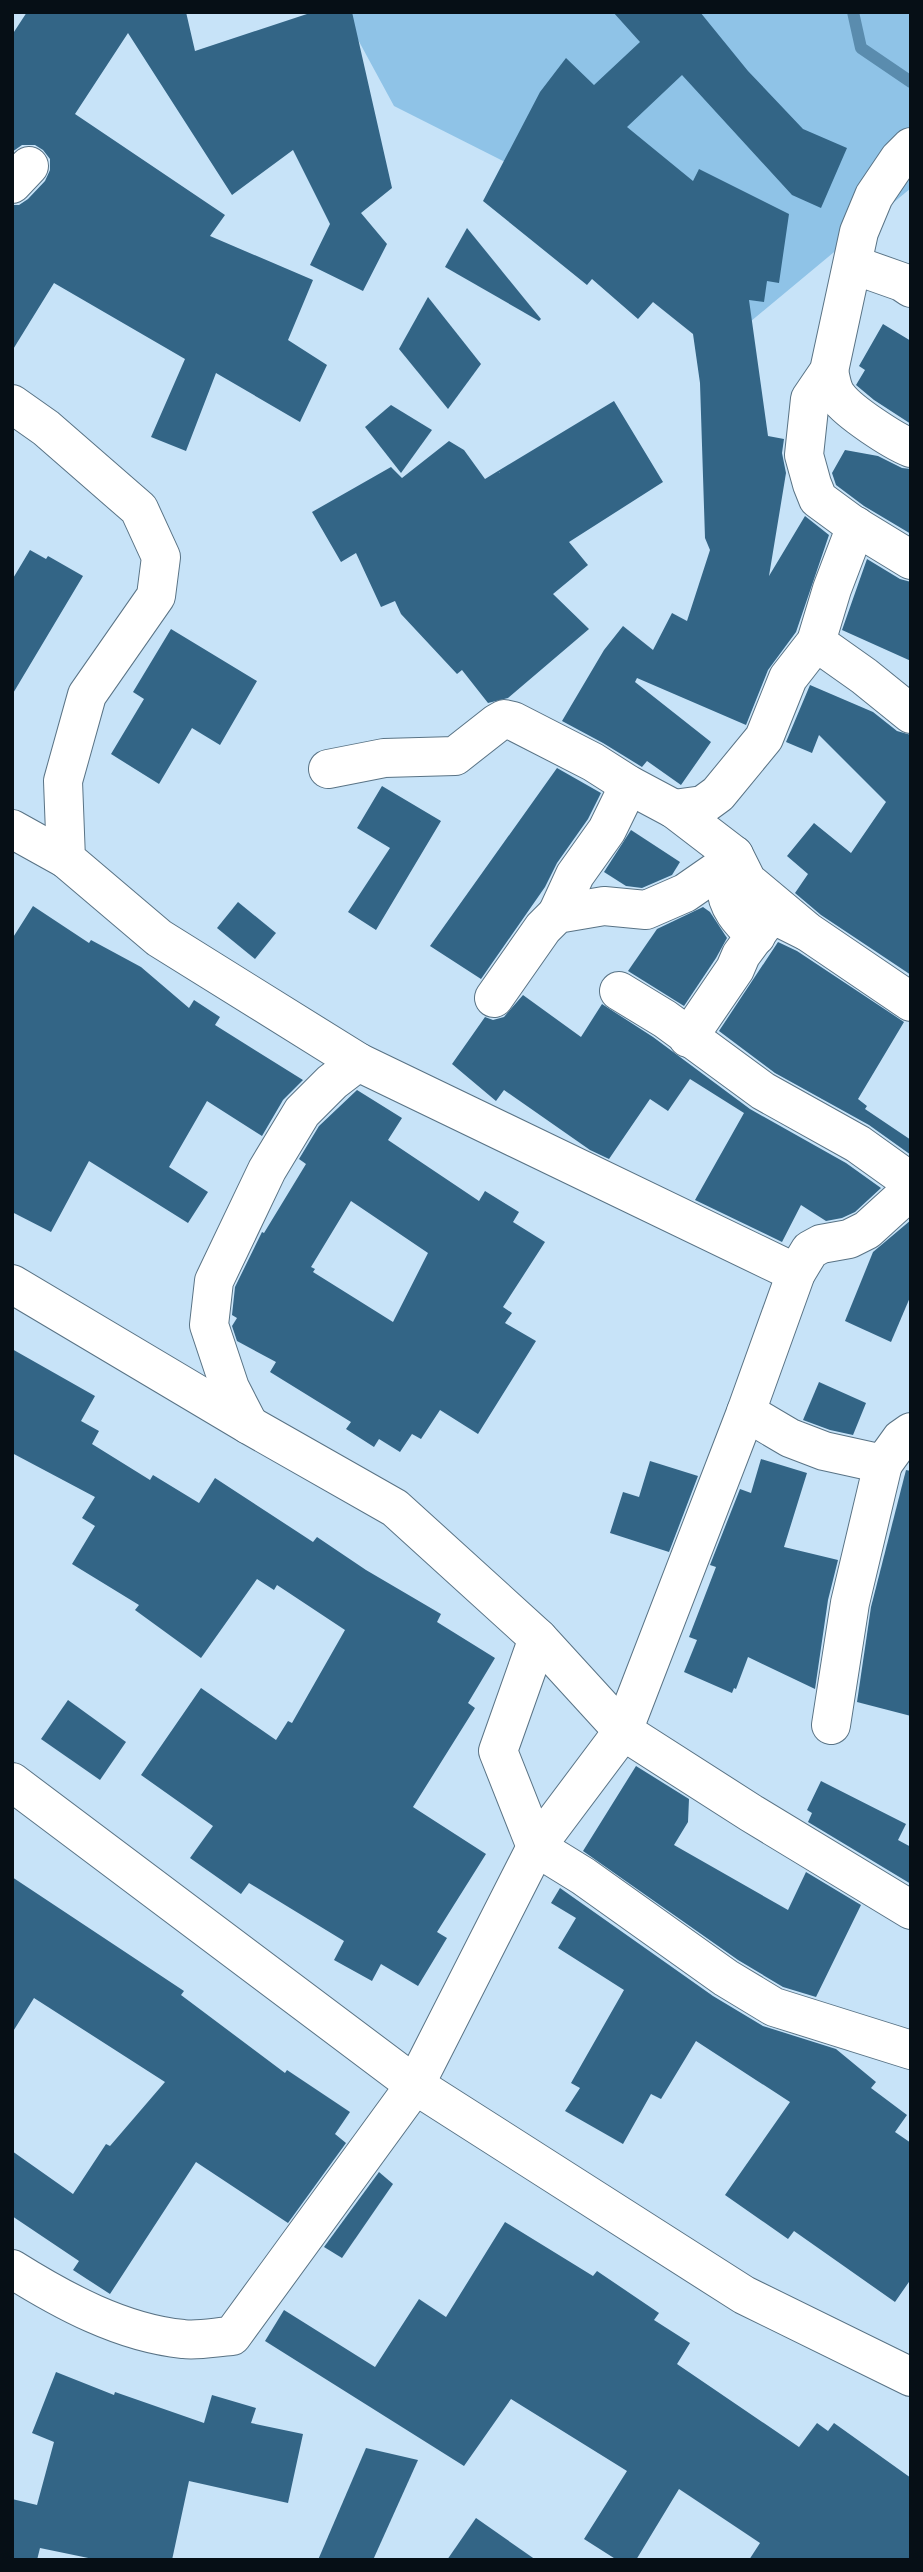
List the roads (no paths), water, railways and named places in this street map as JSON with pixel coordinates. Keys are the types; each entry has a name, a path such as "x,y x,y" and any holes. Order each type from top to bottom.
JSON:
{"street":[{"path":"911,147 899,159 874,196 859,232 829,371 810,399 804,455 818,499 911,560"},
{"path":"854,265 902,282 911,288"},
{"path":"829,371 835,395 844,404 900,444 911,448"},
{"path":"12,404 46,428 139,509 161,557 156,596 87,695 63,781 66,859"},
{"path":"674,809 703,805 727,786 764,738 788,678 816,642 832,589 856,526"},
{"path":"816,642 911,714"},
{"path":"328,769 384,758 455,756 504,719 513,721 593,762 674,809 734,857 747,881 808,932 911,1002"},
{"path":"494,998 543,928 557,914 575,875 607,830 629,785"},
{"path":"12,829 66,859 159,938 358,1062 796,1273"},
{"path":"557,914 604,906 646,910 685,894 734,857"},
{"path":"734,857 726,882 729,904 741,922 756,936"},
{"path":"688,1038 735,969 741,955 771,917 778,917 808,932"},
{"path":"620,991 665,1019 763,1091 858,1144 911,1182"},
{"path":"249,1425 230,1388 209,1325 214,1281 267,1170 302,1112 332,1082 358,1062"},
{"path":"12,2269 118,2325 184,2340 232,2336 415,2085 536,1847 623,1731 746,1412 796,1273 810,1250 821,1244 849,1240 867,1230 911,1190"},
{"path":"12,1284 395,1508 538,1638 623,1731 911,1910"},
{"path":"746,1412 801,1443 883,1464"},
{"path":"831,1725 850,1603 883,1464 901,1439 911,1432"},
{"path":"538,1638 498,1751 536,1847 583,1876 726,1978 774,2007 911,2050"},
{"path":"12,1782 415,2085 744,2295 911,2377"}],"waterway":[{"path":"853,12 861,48 911,82"}]}
